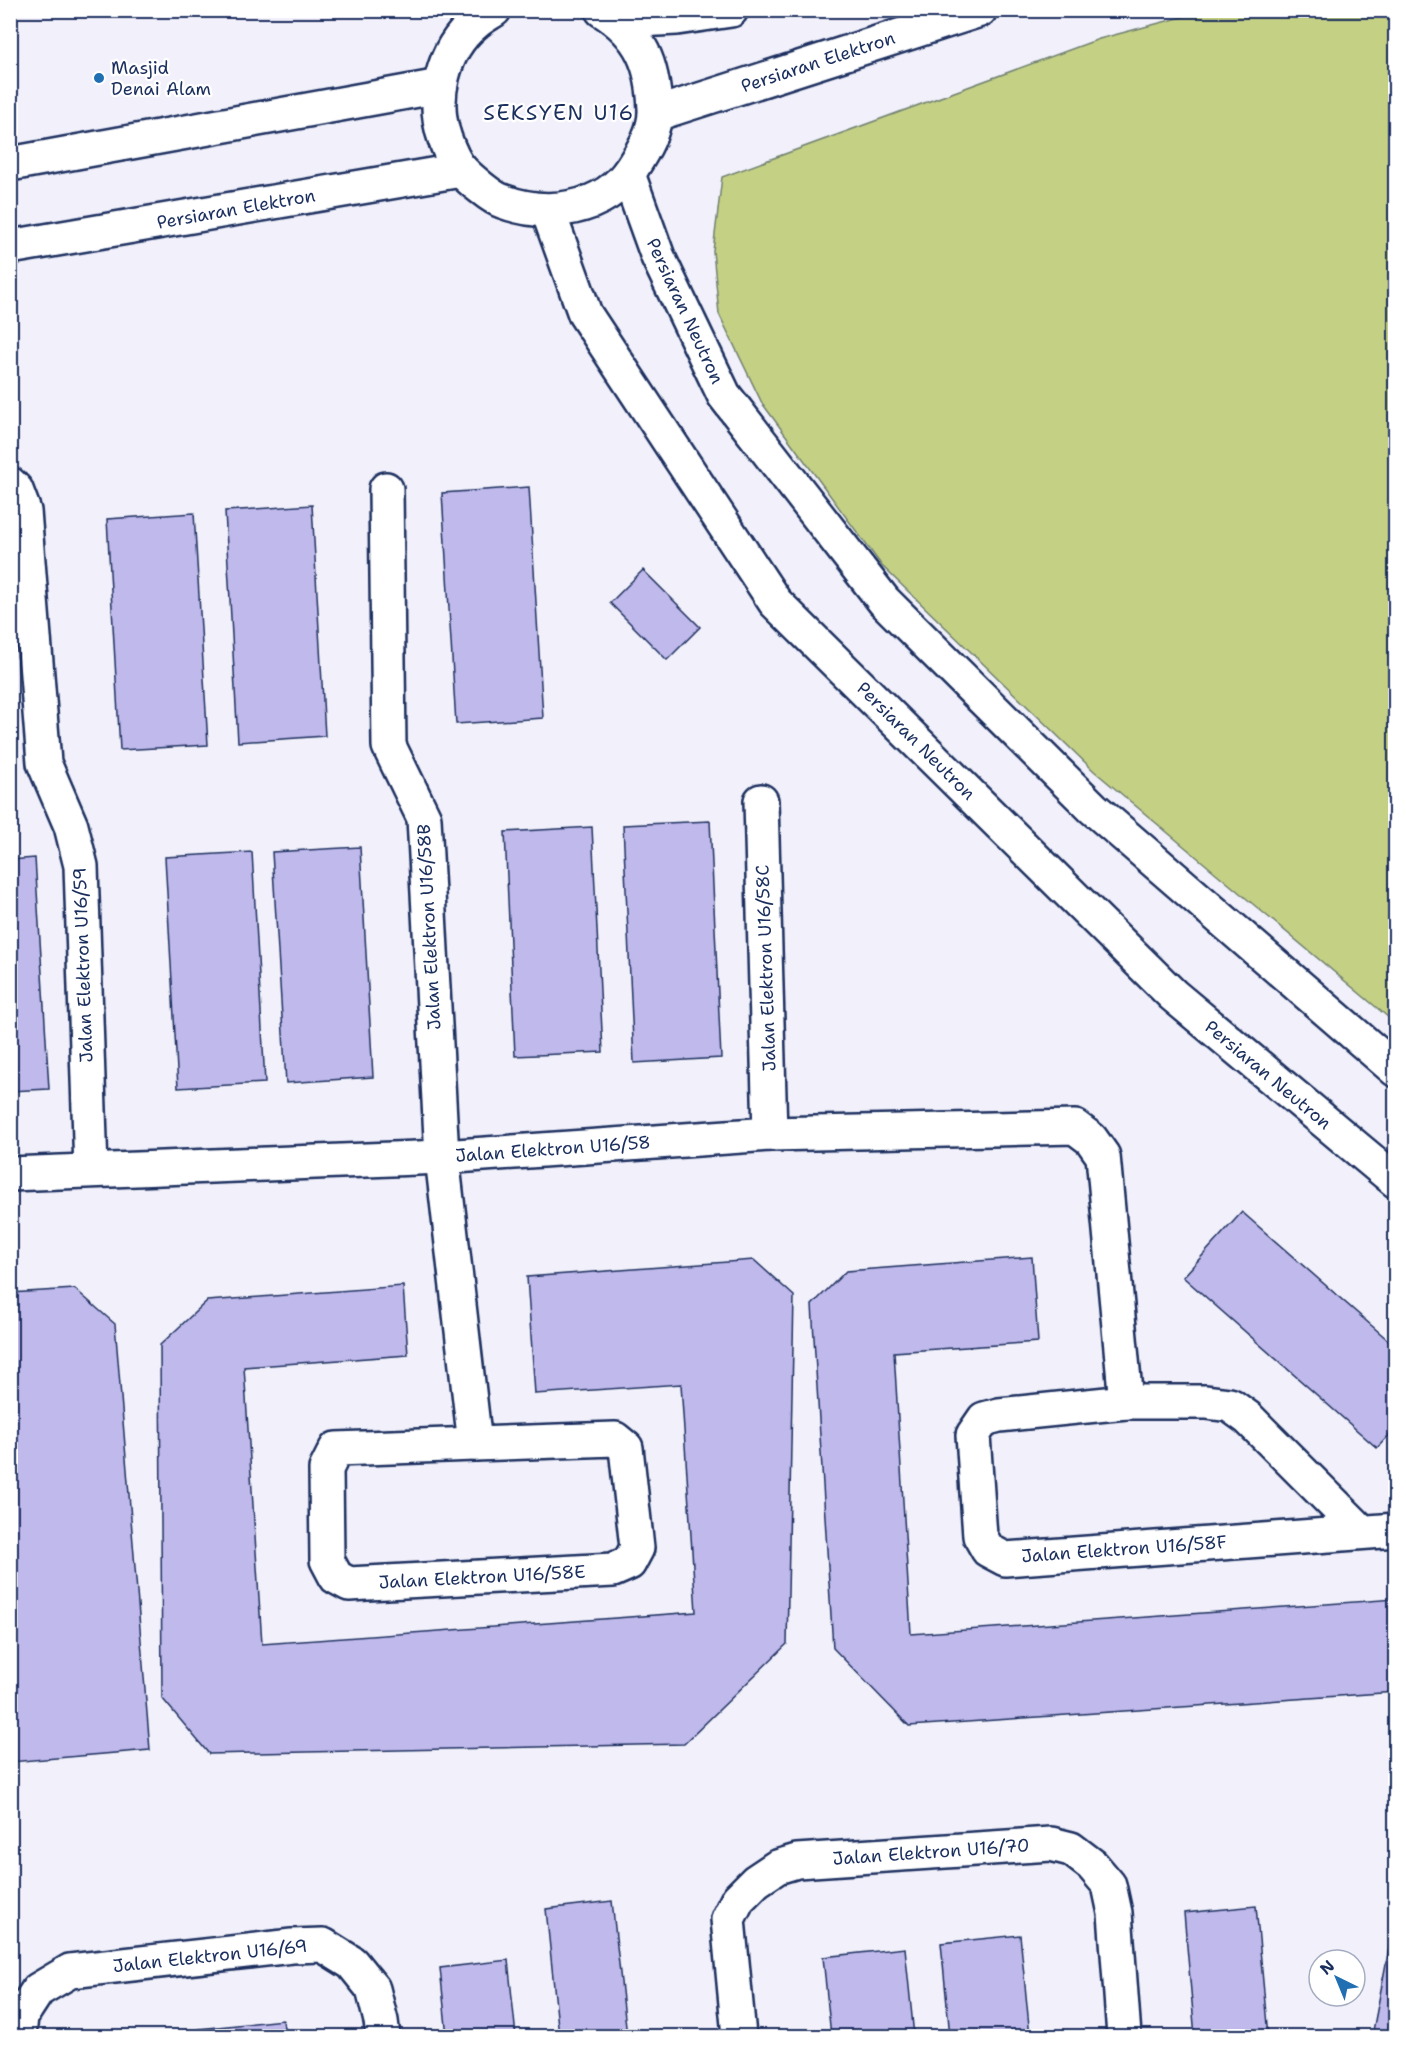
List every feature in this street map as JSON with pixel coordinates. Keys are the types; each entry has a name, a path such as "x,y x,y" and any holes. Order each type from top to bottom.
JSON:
{"street":[{"path":"611,16 677,18 731,10"},
{"name":"Persiaran Elektron","path":"656,114 980,10"},
{"path":"480,15 458,42 446,63 440,86 438,109 449,152 461,170 500,201 548,211 571,209 612,190 628,174 646,146 656,114 653,79 641,47 611,16"},
{"path":"10,164 440,86"},
{"name":"Persiaran Elektron","path":"10,247 461,170"},
{"name":"Persiaran Neutron","path":"628,174 658,258 724,395 884,601 1093,808 1395,1070"},
{"name":"Persiaran Neutron","path":"548,211 585,314 775,602 1173,995 1395,1181"},
{"name":"Jalan Elektron U16/59","path":"10,484 16,490 24,512 44,763 71,826 81,866 91,1170"},
{"name":"Jalan Elektron U16/58B","path":"386,489 389,746 424,818 442,1157"},
{"name":"Jalan Elektron U16/58C","path":"761,801 770,1134"},
{"name":"Jalan Elektron U16/58","path":"10,1174 442,1157 770,1134 1076,1127 1091,1139 1102,1156 1126,1402"},
{"path":"442,1157 475,1444"},
{"name":"Jalan Elektron U16/58F","path":"1361,1531 1248,1418 1230,1406 1206,1402 1126,1402 999,1415 984,1419 973,1435 980,1536 988,1550 1005,1559 1395,1530"},
{"name":"Jalan Elektron U16/58E","path":"615,1439 626,1448 637,1548 629,1563 613,1570 349,1584 336,1577 327,1560 326,1469 336,1449 475,1444 615,1439"},
{"name":"Jalan Elektron U16/70","path":"739,2037 728,1919 738,1899 756,1881 777,1867 797,1861 1051,1844 1071,1849 1092,1865 1109,1886 1115,1913 1124,2037"},
{"name":"Jalan Elektron U16/69","path":"19,2037 21,2016 38,1990 70,1971 292,1946 323,1945 351,1963 373,1989 383,2037"}],"green space":[{"path":"1205,11 1395,11 1395,1023 1094,771 882,566 762,403 719,314 713,251 722,177 1099,39"}],"building":[{"path":"529,487 543,718 456,724 442,493"},
{"path":"312,505 325,736 238,742 225,511"},
{"path":"194,513 208,745 120,750 107,519"},
{"path":"643,570 700,627 667,660 610,603"},
{"path":"710,821 721,1058 634,1063 623,825"},
{"path":"592,827 603,1052 515,1056 505,832"},
{"path":"360,847 373,1077 286,1083 272,852"},
{"path":"252,852 265,1083 178,1088 165,857"},
{"path":"35,858 49,1089 10,1091 10,860"},
{"path":"1242,1212 1396,1347 1396,1428 1377,1448 1183,1277"},
{"path":"1032,1257 1038,1342 894,1352 911,1634 1396,1599 1396,1692 909,1726 833,1648 812,1305 846,1271"},
{"path":"754,1260 794,1296 787,1644 684,1744 209,1754 162,1698 160,1345 207,1301 403,1286 408,1355 244,1367 262,1644 696,1612 681,1384 535,1394 527,1277"},
{"path":"75,1289 115,1324 150,1750 10,1762 10,1626 13,1626 10,1581 10,1293"},
{"path":"612,1901 627,2036 559,2036 546,1909"},
{"path":"1256,1906 1268,2036 1195,2036 1184,1913"},
{"path":"1396,1912 1396,2036 1372,2036"},
{"path":"1020,1935 1030,2036 950,2036 941,1943"},
{"path":"905,1948 914,2036 831,2036 823,1957"},
{"path":"508,1960 516,2036 447,2036 440,1968"},
{"path":"283,2020 285,2036 200,2036 199,2029"}],"place":[{"name":"Masjid Denai Alam","path":"99,78"}],"district":[{"name":"SEKSYEN U16","path":"559,113"}]}
